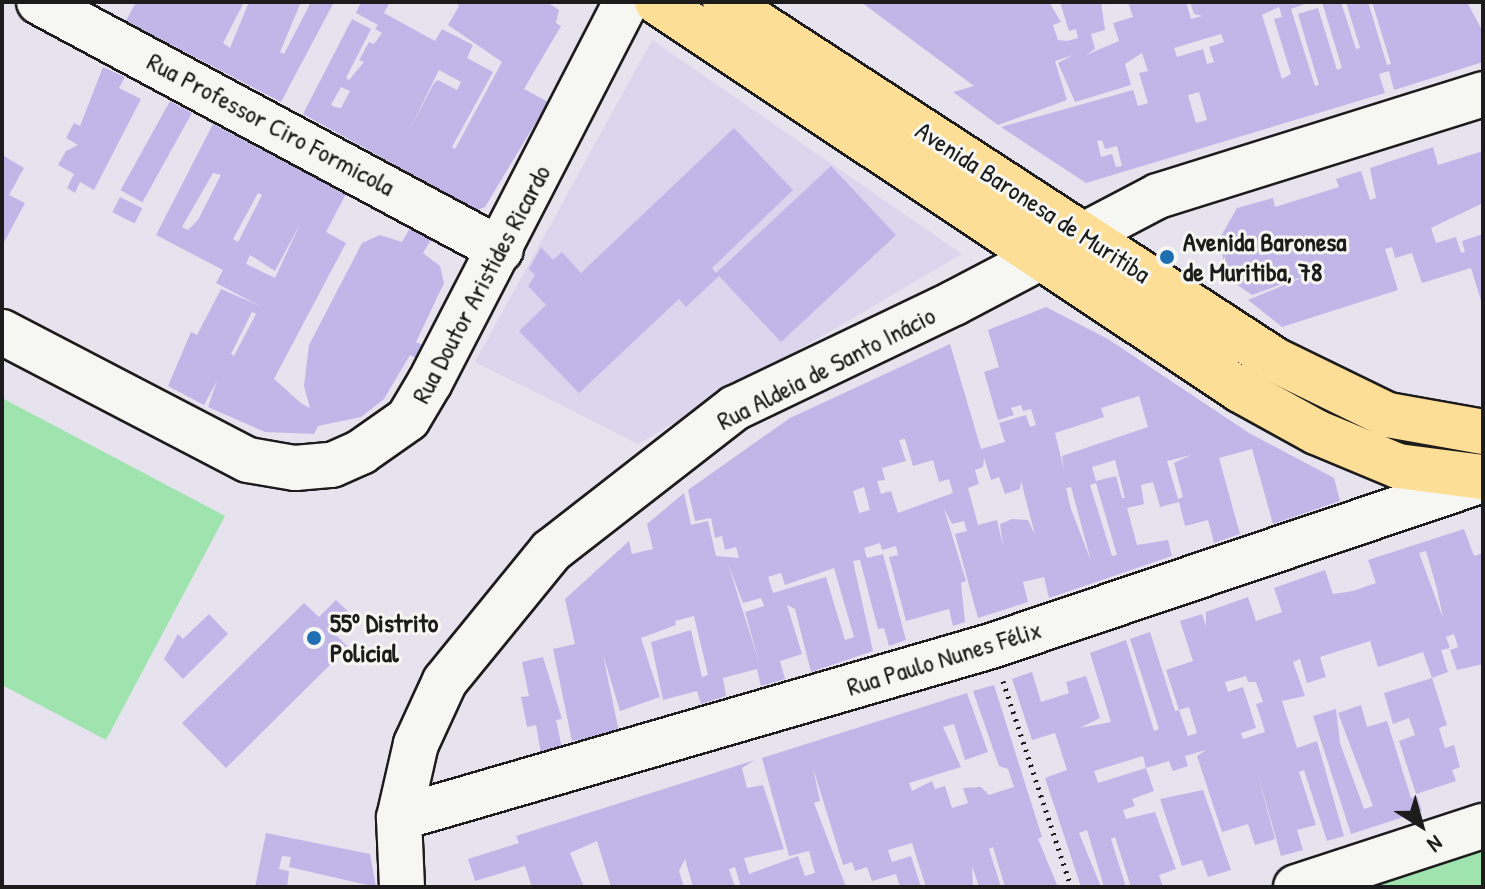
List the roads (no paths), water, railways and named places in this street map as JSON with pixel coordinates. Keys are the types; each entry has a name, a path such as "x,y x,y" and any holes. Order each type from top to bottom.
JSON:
{"main road":[{"name":"Avenida Baronesa de Muritiba","path":"657,2 738,16 1275,360 1388,415 1483,432"},
{"name":"Avenida Baronesa de Muritiba","path":"738,16 1038,258 1089,286 1240,390 1316,432 1398,466 1483,478"}],"street":[{"name":"Rua Professor Ciro Formicola","path":"39,2 501,250"},
{"name":"Rua Doutor Aristides Ricardo","path":"2,332 248,460 295,468 332,465 392,434 408,419 501,250 626,2"},
{"name":"Rua Aldeia de Santo Inácio","path":"402,887 399,818 416,744 445,681 551,551 735,408 1158,196 1483,94"},
{"path":"1346,529 1387,488 1398,466"},
{"name":"Rua Paulo Nunes Félix","path":"399,818 991,646 1346,529 1483,478"},
{"path":"1296,887 1483,826"}],"place":[{"name":"Avenida Baronesa de Muritiba, 78","path":"1167,257"},
{"name":"55º Distrito Policial","path":"314,638"}]}
